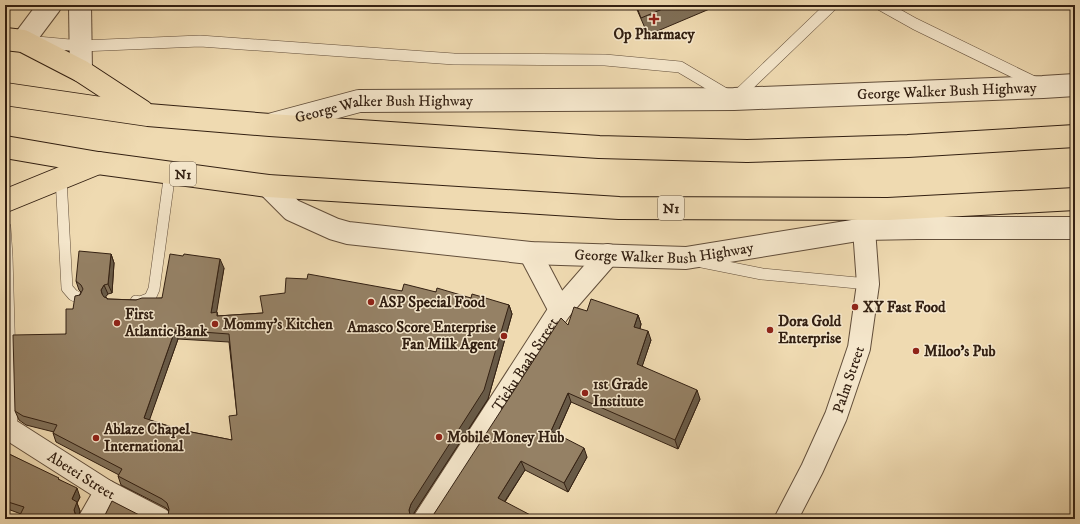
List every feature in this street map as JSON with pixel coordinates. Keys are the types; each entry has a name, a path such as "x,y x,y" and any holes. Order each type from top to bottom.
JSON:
{"highway":[{"path":"11,43 81,71 148,115"},
{"name":"George Walker Bush Highway","path":"5,94 148,115 270,125 599,147 747,151 908,146 1075,136"},
{"name":"N1","path":"5,147 98,163 268,186 619,208 888,208 1075,199"},
{"path":"5,201 98,163"}],"street":[{"path":"11,43 50,5"},
{"path":"80,5 81,71"},
{"name":"George Walker Bush Highway","path":"270,125 359,101 734,99 1075,85"},
{"name":"George Walker Bush Highway","path":"268,186 292,210 334,229 348,233 530,253 686,258 864,229 1075,228"},
{"name":"Palm Street","path":"786,519 812,469 836,416 859,348 868,284 864,229"},
{"name":"Tieku Baah Street","path":"530,253 560,310"},
{"name":"Tieku Baah Street","path":"426,519 560,310 608,255"},
{"name":"Abetei Street","path":"9,430 106,491 160,519"},
{"path":"90,519 106,491"}],"lane":[{"path":"11,43 81,46 200,41 454,59 605,60 680,67 734,99 832,5"},
{"path":"881,5 915,24 1043,87"},
{"path":"126,301 140,302 150,298 154,289 170,172"},
{"path":"60,178 67,288 78,298"},
{"path":"5,227 7,256 9,430"},
{"path":"686,258 762,274 868,284"}],"building":[{"path":"636,5 672,5 641,18"},
{"path":"79,251 111,254 108,284 104,285 101,290 104,297 107,299 136,300 142,298 162,298 170,254 183,256 184,254 220,259 211,313 217,312 217,316 263,313 260,296 285,293 286,278 307,279 308,274 402,291 404,284 436,292 437,288 471,298 472,294 509,305 484,390 411,504 409,510 410,515 414,519 165,519 168,516 169,509 167,503 118,476 122,469 53,433 57,425 23,416 15,411 13,335 66,334 66,309 73,309 75,296 80,295 83,289 76,281","holes":["175,330 229,334 237,415 229,416 232,440 181,430 144,418"]},
{"path":"591,299 638,315 634,327 648,331 637,364 697,390 675,440 568,393 551,431 584,448 564,483 521,461 498,498 538,519 430,519 561,318 568,325 574,307 587,311"},
{"path":"5,452 77,488 72,499 77,502 74,510 76,517 79,519 18,519 24,507 5,501"},
{"path":"112,501 147,519 103,519"},
{"path":"98,516 103,519 95,519"}],"place":[{"name":"Op Pharmacy","path":"654,19"},
{"name":"ASP Special Food","path":"371,302"},
{"name":"XY Fast Food","path":"855,307"},
{"name":"First Atlantic Bank","path":"117,323"},
{"name":"Mommy's Kitchen","path":"215,324"},
{"name":"Dora Gold Enterprise","path":"770,330"},
{"name":"Amasco Score Enterprise Fan Milk Agent","path":"504,336"},
{"name":"Miloo's Pub","path":"916,351"},
{"name":"1st Grade Institute","path":"585,393"},
{"name":"Mobile Money Hub","path":"439,437"},
{"name":"Ablaze Chapel International","path":"96,438"}]}
